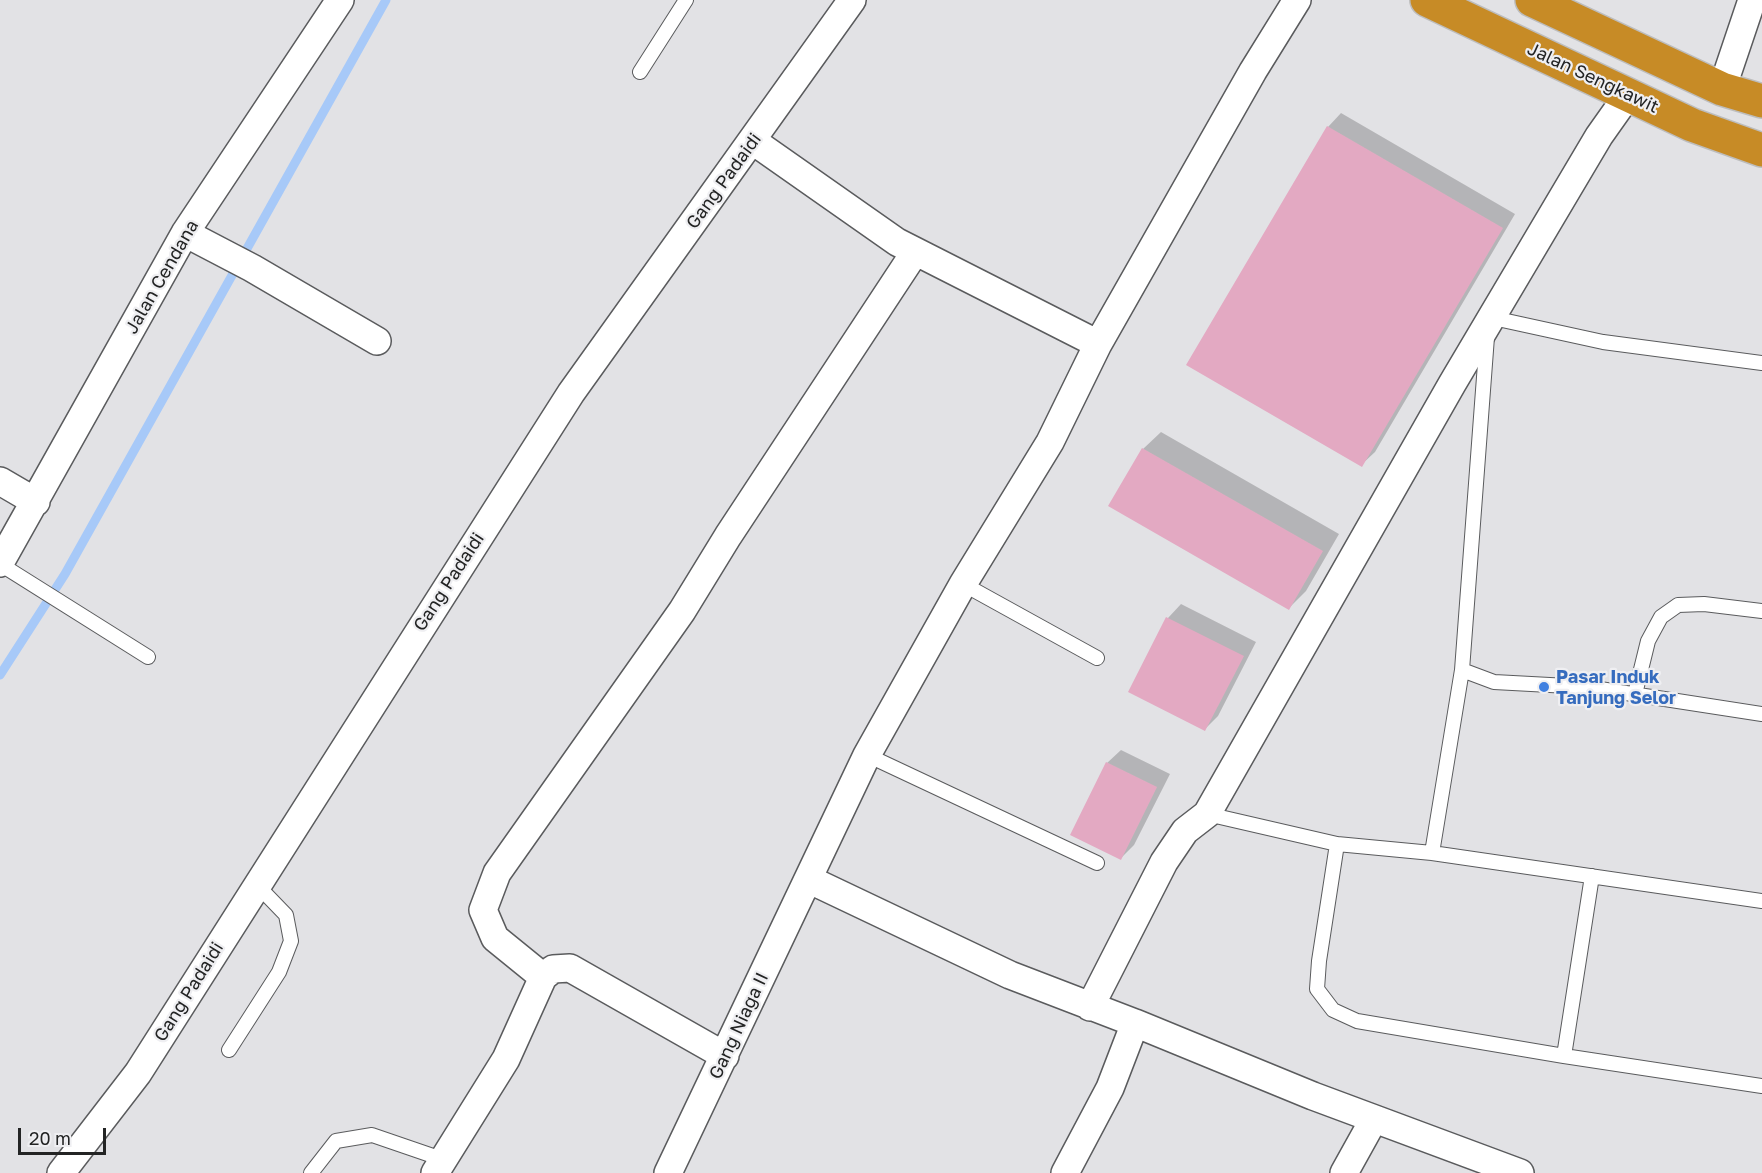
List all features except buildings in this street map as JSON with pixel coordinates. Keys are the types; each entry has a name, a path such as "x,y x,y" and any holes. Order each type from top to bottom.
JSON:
{"highway":[{"name":"Jalan Sengkawit","path":"1427,0 1692,124 1762,150"},
{"path":"1532,0 1722,89 1762,101"}],"street":[{"name":"Jalan Cendana","path":"0,563 186,233 340,0"},
{"name":"Gang Padaidi","path":"61,1173 138,1073 571,393 852,0"},
{"name":"Gang Niaga II","path":"668,1173 867,755 963,584 1050,442 1098,344 1247,81 1297,0"},
{"path":"1722,89 1752,0"},
{"path":"1090,1007 1164,862 1185,831 1207,814 1452,384 1599,136 1628,95"},
{"path":"753,141 897,242 1098,344"},
{"path":"186,233 252,268 377,341"},
{"path":"543,977 495,938 483,910 497,873 682,611 728,536 915,252"},
{"path":"0,481 36,502"},
{"path":"808,879 1010,975 1514,1172"},
{"path":"439,1166 506,1059 543,977 553,969 570,968 725,1056"},
{"path":"1065,1173 1110,1088 1135,1023"},
{"path":"1344,1173 1374,1119"}],"lane":[{"path":"640,72 686,0"},
{"path":"1432,853 1462,670 1490,323 1603,342 1762,363"},
{"path":"0,563 148,657"},
{"path":"963,584 1097,658"},
{"path":"1635,694 1648,641 1660,617 1678,605 1704,604 1762,611"},
{"path":"1462,670 1494,682 1587,687 1762,714"},
{"path":"867,755 1097,863"},
{"path":"1207,814 1337,844 1432,853 1762,901"},
{"path":"1337,844 1319,961 1317,989 1333,1010 1357,1021 1762,1086"},
{"path":"1564,1056 1592,876"},
{"path":"229,1050 279,972 291,941 286,915 257,885"},
{"path":"311,1173 336,1141 372,1135 439,1166"}],"waterway":[{"path":"0,675 65,574 386,0"}],"place":[{"name":"Pasar Induk Tanjung Selor","path":"1544,687"}]}
